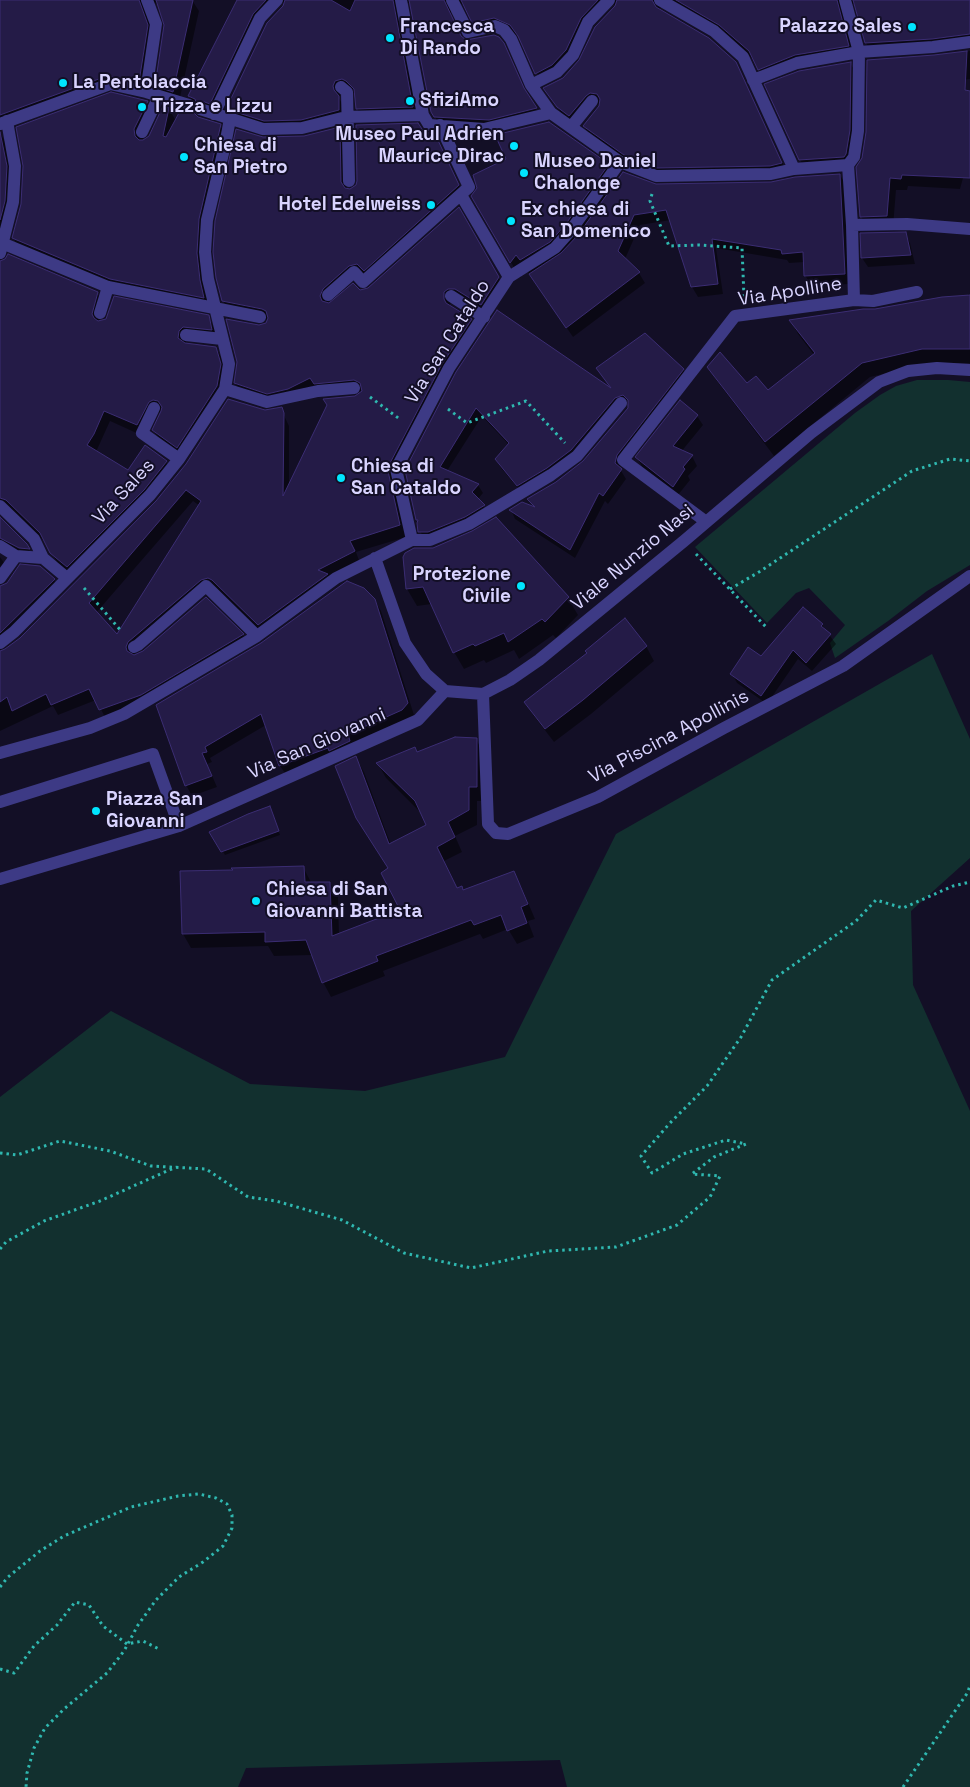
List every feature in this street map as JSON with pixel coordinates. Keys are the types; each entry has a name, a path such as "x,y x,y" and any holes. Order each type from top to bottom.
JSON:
{"street":[{"path":"146,92 156,24 147,0"},
{"path":"214,114 260,18 277,0"},
{"path":"401,0 424,117 429,124 484,129 551,113"},
{"path":"452,0 468,32 495,26 504,30 511,39 531,85 551,113 620,162 656,176 771,174 794,169 848,165"},
{"path":"531,85 557,72 573,55 588,22 609,0"},
{"path":"660,0 714,31 744,57 794,169"},
{"name":"Via Apolline","path":"706,522 623,460 735,316 854,300 848,165 854,157 858,131 860,52 845,0"},
{"path":"754,80 797,63 860,52 933,47 970,42"},
{"path":"260,317 108,287 1,249 13,202 15,166 3,122 110,84 146,92 263,129 302,128 346,117 424,117"},
{"path":"341,87 347,92 346,117 349,181"},
{"path":"142,132 159,96"},
{"path":"571,127 592,101"},
{"name":"Via Sales","path":"0,643 14,632 150,495 179,459 224,389 229,364 208,279 205,252 207,220 230,119"},
{"path":"328,295 354,272 363,282 469,186 440,125"},
{"name":"Via San Cataldo","path":"412,540 396,469 449,368 509,277 555,248 571,230 620,162"},
{"path":"462,193 509,277"},
{"path":"852,225 907,224 970,229"},
{"path":"100,313 108,287"},
{"path":"854,300 873,301 917,292"},
{"path":"451,296 484,316"},
{"path":"186,335 222,339"},
{"name":"Viale Nunzio Nasi","path":"483,694 510,680 539,660 684,541 811,433 879,382 908,371 937,368 970,370"},
{"path":"224,389 267,402 318,391 354,388"},
{"path":"0,753 90,728 124,714 257,636 336,578 412,540 430,540 469,524 551,475 577,456 621,403"},
{"path":"154,408 142,433 179,459"},
{"path":"0,506 34,539 43,558"},
{"path":"0,546 16,556 43,558 70,576"},
{"path":"0,578 16,556"},
{"path":"375,558 405,643 426,674 445,691 483,694"},
{"name":"Via Piscina Apollinis","path":"483,694 488,824 496,833 508,834 598,798 724,728 843,666 970,576"},
{"path":"134,647 206,586 257,636"},
{"name":"Via San Giovanni","path":"179,826 418,720 445,691"},
{"path":"0,802 153,754 179,826 0,879"}],"path":[{"path":"656,176 650,201 669,246 699,245 742,248 745,314"},
{"path":"354,388 372,398 415,431"},
{"path":"466,423 526,401 577,456"},
{"path":"730,589 759,572 912,471 950,459 970,461"},
{"path":"684,541 767,628"},
{"path":"70,576 134,647"},
{"path":"0,1153 18,1155 60,1141 110,1151 151,1166 206,1169 248,1197 276,1201 342,1220 404,1253 471,1268 548,1252 616,1247 678,1225 710,1197 720,1176 692,1174 714,1157 746,1144 726,1140 682,1154 652,1173 641,1156 706,1086 741,1037 772,980 856,921 876,900 903,908 953,886 970,882"},
{"path":"0,1250 6,1242 44,1222 100,1201 176,1167"},
{"path":"0,1587 8,1577 40,1551 64,1536 131,1507 178,1496 199,1494 216,1498 227,1504 232,1515 232,1528 222,1546 203,1562 179,1577 156,1600 138,1624 107,1673 64,1709 45,1728 34,1748 26,1773 26,1787"},
{"path":"0,1669 14,1673 34,1646 57,1625 75,1602 89,1605 103,1626 127,1644 143,1641 159,1649"},
{"path":"903,1787 968,1692 970,1685"}],"green space":[{"path":"917,380 970,382 970,565 927,591 835,658 830,643 845,625 809,588 796,593 767,623 695,547 855,413 896,386"},
{"path":"932,654 970,739 970,858 911,911 913,985 970,1111 970,1787 567,1787 560,1760 246,1768 238,1787 0,1787 0,1097 111,1011 250,1084 365,1091 505,1057 616,834"}],"building":[{"path":"0,0 139,0 148,25 139,82 107,76 0,115"},
{"path":"156,0 193,0 173,92 155,86 164,25"},
{"path":"237,0 266,0 253,14 210,104 202,101 196,102 195,99 188,96"},
{"path":"285,0 331,0 350,11 355,0 393,0 413,107 356,109 354,89 342,79 335,81 333,86 339,96 339,110 301,120 264,121 226,109 267,23 283,6"},
{"path":"409,0 444,0 461,36 466,40 494,35 499,37 504,43 524,88 537,108 489,120 434,117 431,112"},
{"path":"461,0 598,0 581,18 566,50 552,65 535,74 518,36 510,25 494,18 472,23"},
{"path":"617,0 652,0 656,7 709,38 736,62 782,163 770,166 657,168 624,155 583,126 599,106 600,99 597,94 590,93 586,96 569,116 557,107 543,88 563,78 579,60 595,27 615,6"},
{"path":"676,0 837,0 849,46 795,55 758,70 749,51 719,25"},
{"name":"Palazzo Sales","path":"853,0 970,0 970,34 932,39 865,43"},
{"path":"967,51 965,90 970,91 970,178 902,175 901,179 890,178 887,216 860,217 856,167 862,158 866,132 867,60"},
{"path":"851,62 850,130 846,154 844,157 799,160 764,84 799,71"},
{"path":"111,92 148,101 134,129 135,136 139,140 149,136 163,106 169,108 163,136 166,137 180,111 193,112 198,117 221,124 199,219 197,253 204,298 110,279 12,238 21,204 23,166 16,127"},
{"path":"549,122 609,164 565,225 550,242 520,260 516,255 510,263 471,196 477,188 473,175 506,159 495,135"},
{"path":"418,123 424,132 435,134 459,185 364,271 357,264 349,266 323,289 320,296 322,301 329,303 353,283 360,290 368,288 459,207 499,277 481,305 455,289 448,289 444,292 446,303 472,319 442,364 389,465 388,471 400,525 350,541 355,551 318,570 328,574 258,625 212,580 208,578 201,580 128,642 127,651 134,655 143,651 206,597 244,634 141,695 99,710 89,689 51,705 46,694 12,711 7,697 0,702 0,651 20,638 156,501 186,464 228,399 265,410 282,407 284,413 283,496 327,405 323,399 355,396 362,391 360,383 354,380 314,384 310,378 288,389 267,394 234,383 237,362 226,319 259,325 266,323 268,318 266,311 262,309 222,301 216,278 213,252 215,221 236,129 263,137 304,136 340,127 341,182 345,188 350,189 356,185 357,181 356,125","holes":["186,490 201,501 117,634 89,603"]},
{"path":"0,132 7,166 5,201 0,220"},
{"path":"623,172 656,184 771,182 795,177 840,174 845,274 804,276 803,252 782,254 781,250 712,239 718,284 691,287 666,210 634,215 618,251 640,272 566,328 529,274 561,253 578,235"},
{"path":"906,232 911,255 861,258 860,233"},
{"path":"8,254 98,292 92,314 98,321 106,319 114,296 209,315 212,330 183,327 179,331 178,338 185,343 216,347 221,364 217,386 177,448 152,430 162,407 158,401 153,400 149,402 137,425 104,411 87,445 128,470 145,445 167,461 144,490 67,567 50,553 40,533 6,500 0,498 0,261 5,259"},
{"path":"970,295 970,349 922,349 862,363 765,442 707,367 720,352 747,383 756,376 768,390 815,353 789,320 863,309 875,309 942,297"},
{"path":"497,310 611,388 596,368 645,333 684,369 617,455 615,463 622,469 603,496 599,493 570,550 509,510 522,502 535,507 527,499 556,482 583,461 628,408 628,400 623,395 615,398 571,450 547,468 517,486 495,459 509,443 476,408 440,467 479,484 472,492 485,505 465,517 428,532 418,532 418,520 416,520 405,470 456,372"},
{"path":"680,400 698,415 673,446 693,455 683,467 685,469 673,487 635,457"},
{"path":"0,517 30,549 19,548 0,538"},
{"name":"Protezione Civile","path":"496,517 569,597 545,622 542,619 508,642 504,633 475,646 473,644 453,653 423,587 406,589 403,557 405,553 414,548 433,548 472,531"},
{"path":"20,564 40,566 55,579 0,633 0,586 7,583"},
{"path":"347,581 364,588 375,599 408,703 402,710 348,734 350,741 329,751 328,748 279,766 261,714 205,747 207,752 202,753 212,776 185,786 156,705 261,643"},
{"path":"803,607 823,624 821,626 831,634 806,663 793,650 761,696 730,674 748,647 761,656"},
{"path":"625,618 647,646 545,729 524,702 587,653 585,651"},
{"path":"455,737 477,738 477,787 469,787 469,810 448,822 455,837 437,847 457,888 462,886 463,890 514,871 528,904 521,907 527,923 507,931 501,915 474,925 471,920 376,956 378,961 322,983 306,940 265,942 265,932 182,934 180,871 304,866 305,882 330,882 332,936 400,910 381,873 388,868 356,818 335,766 356,756 389,844 426,825 415,801 376,763 415,747 417,752"},
{"path":"270,806 279,831 221,852 209,832"}],"place":[{"name":"Palazzo Sales","path":"912,27"},
{"name":"Francesca Di Rando","path":"390,38"},
{"name":"La Pentolaccia","path":"63,83"},
{"name":"SfiziAmo","path":"410,101"},
{"name":"Trizza e Lizzu","path":"142,107"},
{"name":"Museo Paul Adrien Maurice Dirac","path":"514,146"},
{"name":"Chiesa di San Pietro","path":"184,157"},
{"name":"Museo Daniel Chalonge","path":"524,173"},
{"name":"Hotel Edelweiss","path":"431,205"},
{"name":"Ex chiesa di San Domenico","path":"511,221"},
{"name":"Chiesa di San Cataldo","path":"341,478"},
{"name":"Protezione Civile","path":"521,586"},
{"name":"Piazza San Giovanni","path":"96,811"},
{"name":"Chiesa di San Giovanni Battista","path":"256,901"}]}
